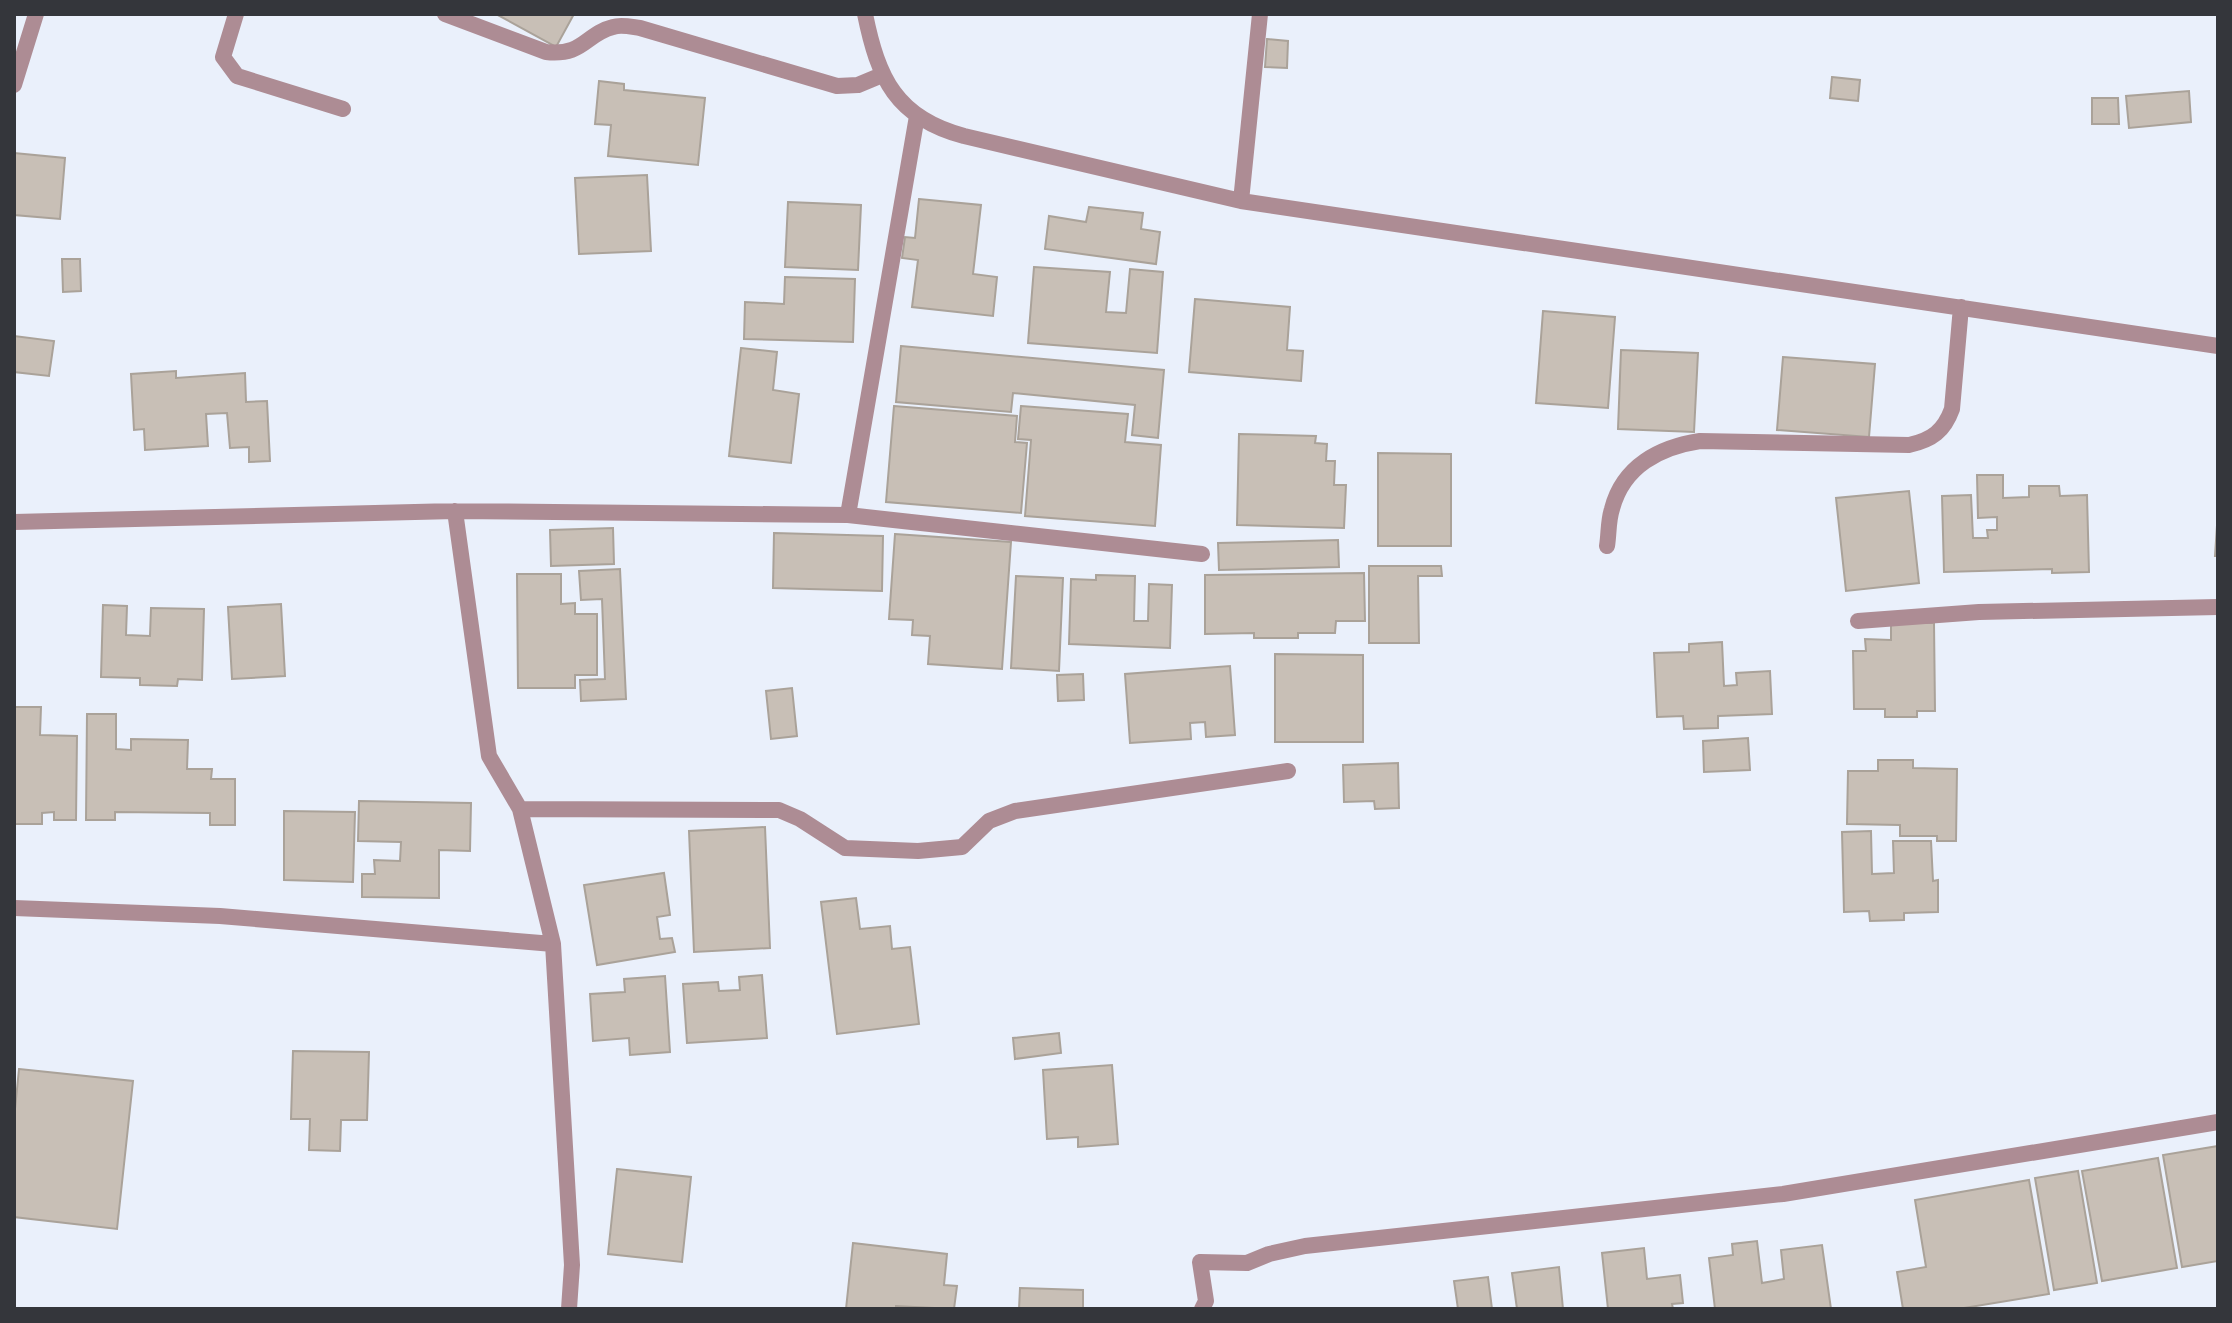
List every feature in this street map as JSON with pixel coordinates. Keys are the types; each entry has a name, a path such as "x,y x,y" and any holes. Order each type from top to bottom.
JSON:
{"street":[{"path":"14,85 36,14"},
{"path":"236,14 223,57 237,76 343,109"},
{"path":"445,14 546,52 562,54 613,26 627,26 837,86 858,85 882,75"},
{"path":"865,14 882,75 896,98 939,129 964,136 1241,201 2218,346"},
{"path":"1241,201 1260,14"},
{"path":"848,515 917,116"},
{"path":"1607,546 1611,510 1620,488 1634,469 1653,454 1676,445 1700,441 1909,445 1924,442 1937,434 1947,423 1952,409 1961,307"},
{"path":"455,511 489,756 520,809 553,944 572,1265 569,1309"},
{"path":"14,522 455,511 848,515 1202,554"},
{"path":"1858,621 1979,612 2218,607"},
{"path":"520,809 779,810 800,819 845,848 918,851 962,847 989,821 1015,811 1288,771"},
{"path":"14,908 220,916 553,944"},
{"path":"1202,1309 1206,1301 1200,1262 1247,1263 1269,1254 1305,1246 1783,1194 2218,1122"}],"building":[{"path":"496,14 574,14 556,47"},
{"path":"1267,39 1288,41 1287,68 1265,67"},
{"path":"1832,77 1860,80 1858,101 1830,98"},
{"path":"599,81 624,84 624,90 705,98 698,165 608,156 611,125 595,124"},
{"path":"2189,91 2191,122 2129,128 2126,96"},
{"path":"2092,98 2118,98 2119,124 2092,124"},
{"path":"14,153 65,158 60,219 14,215"},
{"path":"647,175 651,251 579,254 575,178"},
{"path":"919,199 981,205 973,274 997,277 993,316 912,307 918,260 902,258 905,237 915,238"},
{"path":"788,202 861,205 858,270 785,267"},
{"path":"1089,207 1143,213 1141,229 1160,232 1156,264 1045,249 1049,216 1086,222"},
{"path":"62,259 80,259 81,291 63,292"},
{"path":"1034,267 1110,272 1106,312 1126,313 1130,269 1163,272 1157,353 1028,343"},
{"path":"785,277 855,279 853,342 744,339 745,302 784,304"},
{"path":"1195,299 1290,307 1287,350 1303,351 1301,381 1189,372"},
{"path":"1543,311 1615,317 1608,408 1536,403"},
{"path":"14,336 54,341 49,376 14,372"},
{"path":"901,346 1164,370 1158,438 1132,435 1135,405 1013,393 1011,412 896,402"},
{"path":"741,348 777,352 773,390 799,394 791,463 729,456"},
{"path":"1621,350 1698,353 1694,432 1618,429"},
{"path":"1783,357 1875,364 1869,437 1777,430"},
{"path":"176,371 176,378 245,373 246,402 267,401 270,461 249,462 249,447 230,448 227,413 206,414 208,446 145,450 144,429 134,430 131,374"},
{"path":"2218,391 2218,502 2217,502"},
{"path":"894,406 1017,416 1015,442 1027,443 1021,513 886,502"},
{"path":"1021,406 1128,414 1125,442 1161,445 1155,526 1025,516 1031,440 1018,439"},
{"path":"1239,434 1316,436 1315,443 1327,444 1326,461 1335,461 1334,485 1346,485 1344,528 1237,525"},
{"path":"1378,453 1451,454 1451,546 1378,546"},
{"path":"1977,475 2003,475 2003,498 2029,497 2029,486 2059,486 2060,496 2087,495 2089,572 2052,573 2052,569 1944,572 1942,496 1971,495 1973,538 1988,538 1987,530 1997,530 1997,517 1978,518"},
{"path":"1909,491 1919,583 1846,591 1836,498"},
{"path":"2218,510 2218,556 2215,556"},
{"path":"613,528 614,564 551,566 550,530"},
{"path":"774,533 883,536 882,591 773,588"},
{"path":"895,534 1011,542 1002,669 928,664 930,636 912,635 913,620 889,619"},
{"path":"1338,540 1339,567 1219,570 1218,543"},
{"path":"1369,566 1441,566 1442,576 1418,576 1419,643 1369,643"},
{"path":"620,569 626,699 581,701 580,680 605,679 602,599 581,600 579,571"},
{"path":"1364,573 1365,621 1336,621 1335,633 1298,633 1298,638 1254,638 1254,633 1205,634 1205,575"},
{"path":"517,574 561,574 561,604 575,603 575,614 597,614 597,675 575,675 575,688 518,688"},
{"path":"1096,575 1135,576 1134,621 1148,621 1149,584 1172,585 1170,648 1069,644 1071,579 1096,580"},
{"path":"1016,576 1063,578 1059,671 1011,668"},
{"path":"281,604 285,676 232,679 228,607"},
{"path":"103,605 127,606 126,635 150,636 151,608 204,609 202,680 178,679 177,686 140,685 140,678 101,677"},
{"path":"1891,623 1934,623 1935,711 1917,711 1917,717 1885,717 1885,709 1854,709 1853,651 1866,651 1865,639 1891,640"},
{"path":"1722,642 1724,686 1737,685 1736,673 1770,671 1772,714 1718,716 1718,728 1684,729 1683,716 1657,717 1654,653 1689,652 1689,644"},
{"path":"1275,654 1363,655 1363,742 1275,742"},
{"path":"1230,666 1235,735 1206,737 1205,722 1190,723 1191,739 1130,743 1125,674"},
{"path":"1083,674 1084,700 1058,701 1057,675"},
{"path":"792,688 797,736 771,739 766,691"},
{"path":"14,707 41,707 40,735 77,736 76,820 54,820 54,812 42,813 42,824 14,824"},
{"path":"87,714 116,714 116,749 131,750 131,739 188,740 187,769 212,769 211,779 235,779 235,825 210,825 210,813 115,812 115,820 86,820"},
{"path":"1748,738 1750,770 1704,772 1703,741"},
{"path":"1878,760 1913,760 1913,768 1957,769 1956,841 1937,841 1937,836 1900,836 1900,825 1847,824 1848,771 1878,771"},
{"path":"1398,763 1399,808 1375,809 1374,801 1344,802 1343,765"},
{"path":"359,801 471,803 470,851 439,850 439,898 362,897 362,874 375,874 374,860 400,861 401,842 358,841"},
{"path":"284,811 355,812 353,882 284,880"},
{"path":"765,827 770,948 694,952 689,831"},
{"path":"1871,831 1872,874 1894,873 1893,841 1931,841 1933,881 1938,880 1938,912 1904,913 1904,920 1870,921 1869,911 1844,912 1842,832"},
{"path":"664,873 670,915 657,917 660,939 672,938 675,952 597,965 584,885"},
{"path":"856,898 860,929 890,926 892,949 910,947 919,1024 837,1034 821,902"},
{"path":"762,975 767,1038 687,1043 683,984 718,982 719,991 740,990 739,977"},
{"path":"665,976 670,1052 630,1055 629,1038 593,1041 590,994 625,992 624,979"},
{"path":"1059,1033 1061,1053 1015,1059 1013,1038"},
{"path":"293,1051 369,1052 367,1120 341,1120 340,1151 309,1150 310,1119 291,1119"},
{"path":"1112,1065 1118,1144 1078,1147 1078,1137 1047,1139 1043,1070"},
{"path":"19,1069 133,1081 117,1229 14,1217 14,1119"},
{"path":"2218,1146 2218,1261 2182,1267 2163,1155"},
{"path":"2158,1158 2177,1268 2102,1281 2082,1171"},
{"path":"617,1169 691,1177 682,1262 608,1254"},
{"path":"2078,1171 2097,1283 2054,1290 2035,1178"},
{"path":"2029,1180 2049,1294 1958,1309 1903,1309 1897,1272 1926,1267 1915,1200"},
{"path":"1757,1241 1762,1283 1784,1279 1781,1250 1822,1245 1831,1309 1715,1309 1709,1258 1733,1255 1732,1244"},
{"path":"853,1243 947,1254 944,1285 957,1286 954,1309 896,1306 896,1309 846,1309"},
{"path":"1644,1248 1647,1279 1680,1275 1683,1303 1672,1304 1673,1309 1608,1309 1602,1253"},
{"path":"1559,1267 1563,1309 1517,1309 1512,1273"},
{"path":"1488,1277 1492,1309 1458,1309 1454,1281"},
{"path":"1020,1288 1083,1290 1083,1309 1019,1309"}]}
